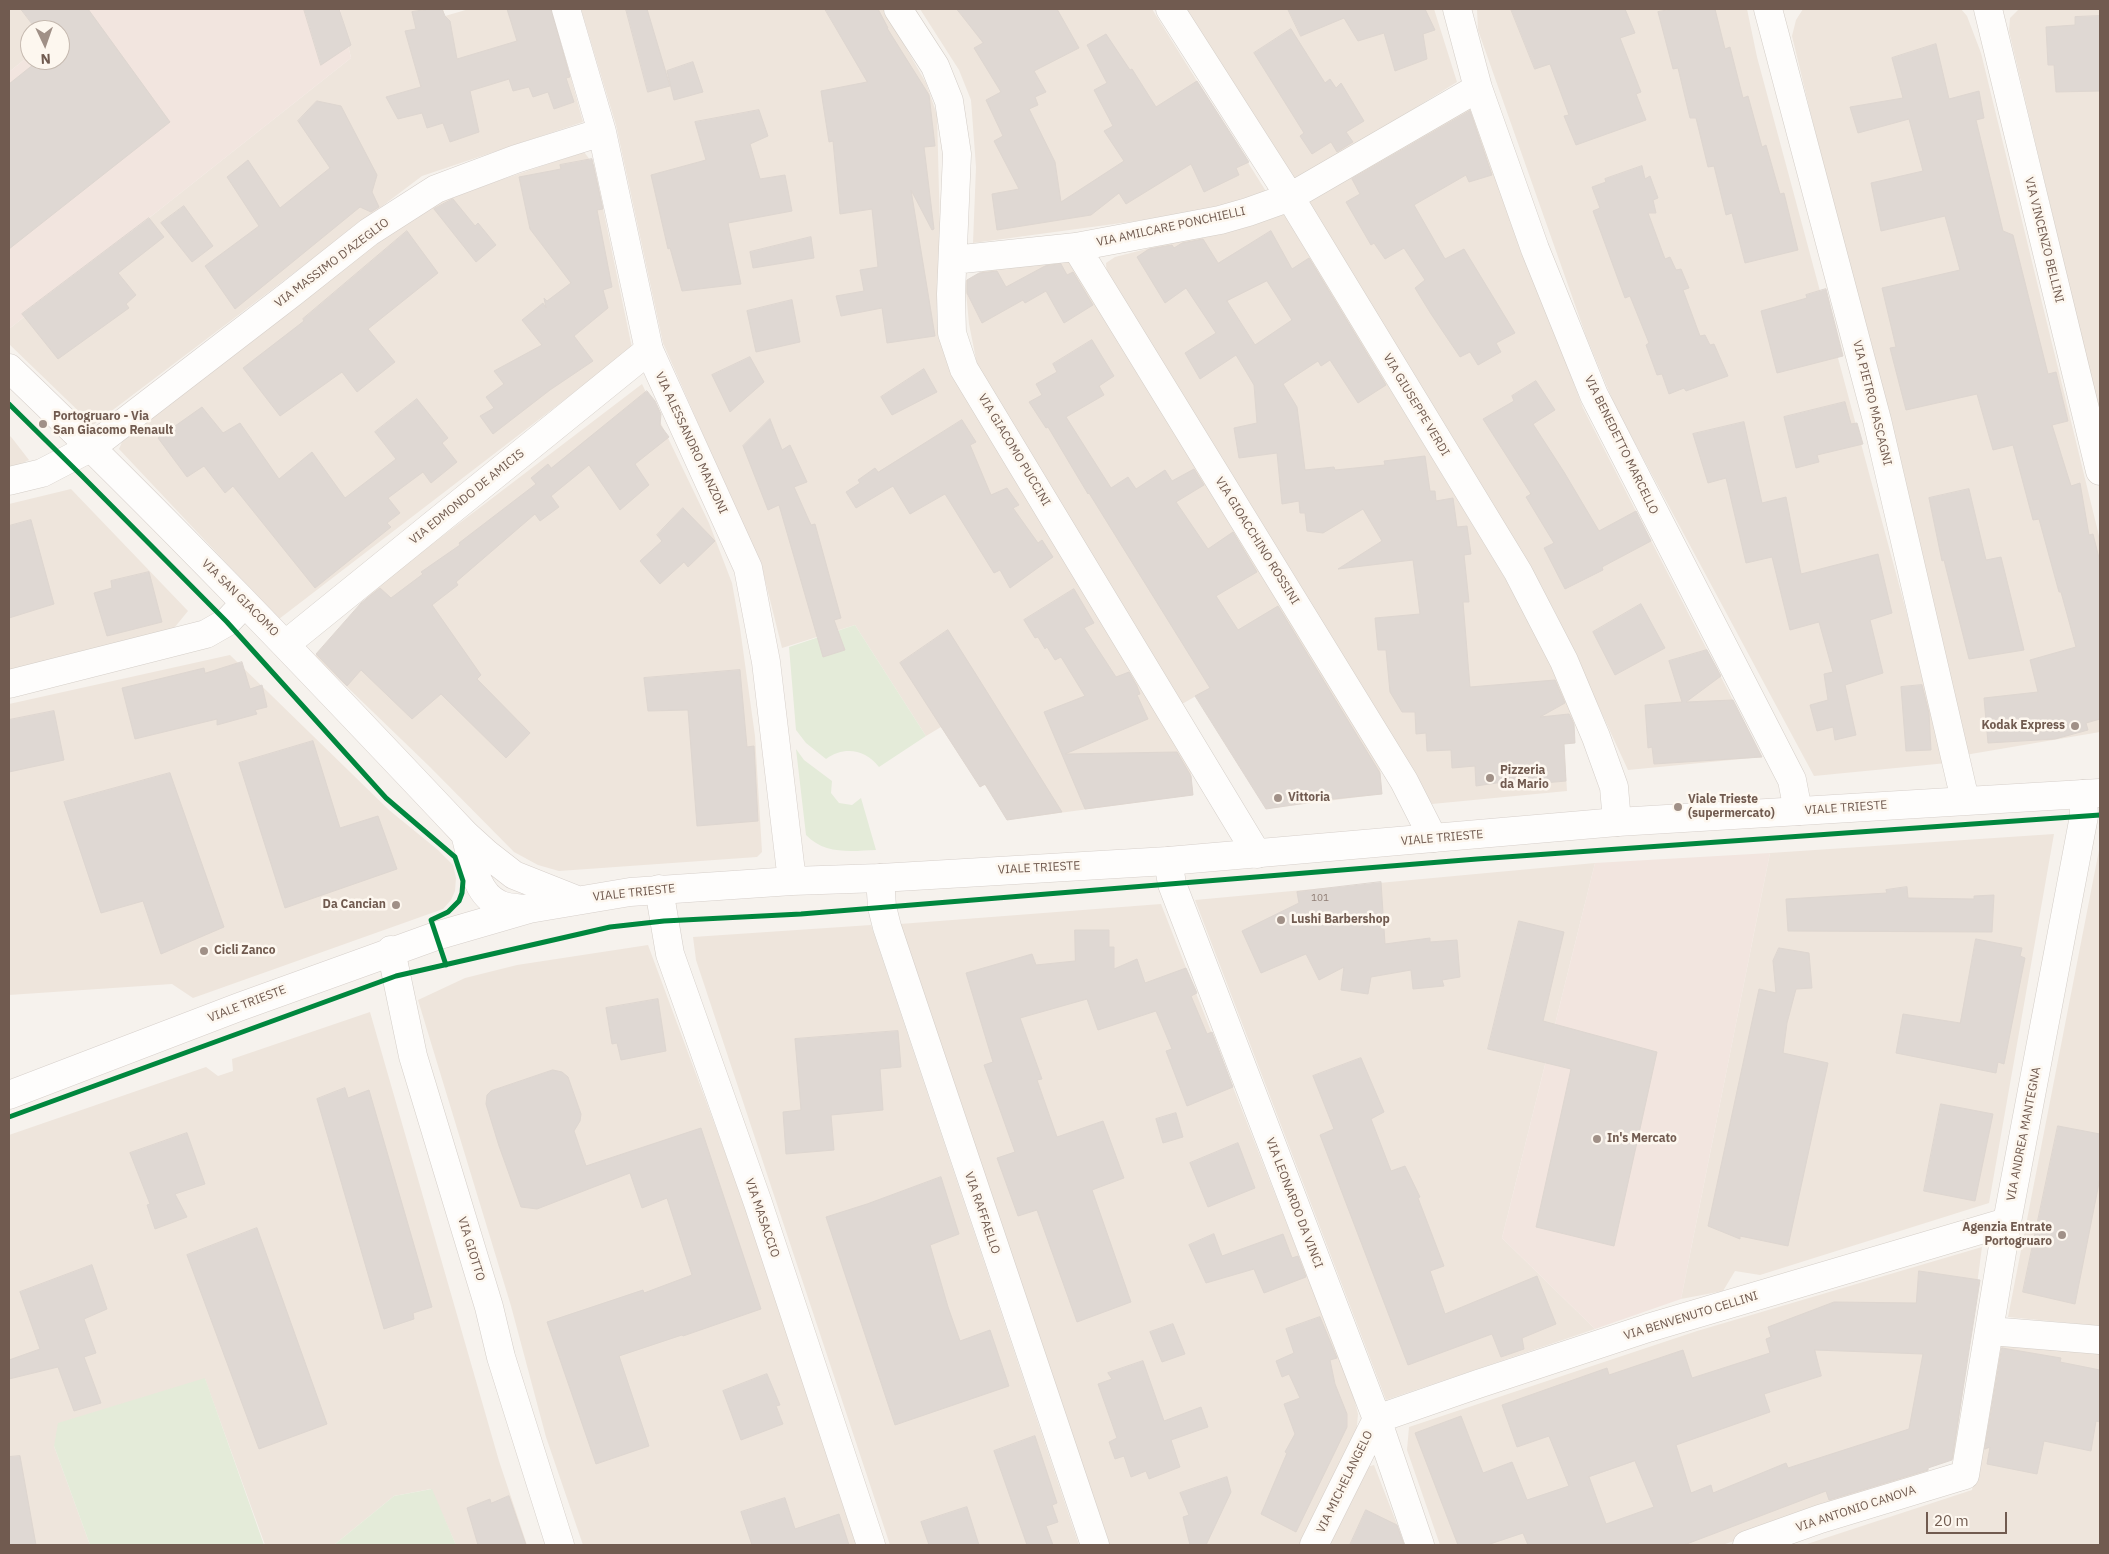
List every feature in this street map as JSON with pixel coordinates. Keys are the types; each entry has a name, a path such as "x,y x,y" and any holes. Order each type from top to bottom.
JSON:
{"street":[{"name":"VIA ALESSANDRO MANZONI","path":"566,9 602,132 649,350 748,568 766,662 792,881"},
{"name":"VIA GIACOMO PUCCINI","path":"898,9 935,66 949,101 957,154 951,294 952,333 964,369 1257,854"},
{"name":"VIA GIUSEPPE VERDI","path":"1170,9 1290,197 1518,572 1564,661 1596,737 1614,787 1617,822"},
{"name":"VIA BENEDETTO MARCELLO","path":"1457,9 1478,88 1535,248 1594,395 1792,780 1798,811"},
{"name":"VIA PIETRO MASCAGNI","path":"1768,9 1877,420 1965,800"},
{"name":"VIA VINCENZO BELLINI","path":"1988,9 2100,471"},
{"name":"VIA AMILCARE PONCHIELLI","path":"953,260 1076,246 1220,220 1290,197 1478,88"},
{"name":"VIA MASSIMO D'AZEGLIO","path":"9,481 42,473 92,447 368,232 436,189 516,159 602,132"},
{"name":"VIA GIOACCHINO ROSSINI","path":"1076,246 1404,781 1433,838"},
{"name":"VIA EDMONDO DE AMICIS","path":"286,644 649,350"},
{"name":"VIA SAN GIACOMO","path":"9,368 92,447 244,604 286,644 465,834 514,875 576,900"},
{"path":"9,684 206,634 227,622 244,604"},
{"name":"VIALE TRIESTE","path":"9,1095 239,1006 392,950 529,909 576,900 659,889 1168,861 1617,822 2092,793"},
{"name":"VIA ANDREA MANTEGNA","path":"1965,1475 2007,1222 2084,816 2092,793"},
{"name":"VIA SAN GIACOMO","path":"465,834 478,884 490,899 500,905 529,909 524,890 514,875"},
{"name":"VIA LEONARDO DA VINCI","path":"1168,861 1172,884 1377,1419 1420,1545"},
{"name":"VIA RAFFAELLO","path":"880,878 882,907 887,927 1095,1545"},
{"path":"436,936 461,914 471,902 478,884"},
{"name":"VIA MASACCIO","path":"659,889 670,954 758,1203 871,1545"},
{"name":"VIA GIOTTO","path":"392,950 413,1056 489,1307 501,1357 560,1545"},
{"name":"VIA BENVENUTO CELLINI","path":"1377,1419 1648,1328 2007,1222"},
{"path":"1990,1331 2100,1340"},
{"name":"VIA MICHELANGELO","path":"1314,1545 1377,1419"},
{"name":"VIA ANTONIO CANOVA","path":"1747,1545 1965,1475"}],"shaded area":[{"path":"9,9 87,9 70,22 70,20 20,20 20,63 9,72"},
{"path":"87,9 340,9 351,58 9,329 9,72 20,63 20,70 70,70 70,22"},
{"path":"340,9 443,9 445,16 469,9 552,9 583,122 422,176 93,425 9,344 9,329 351,58"},
{"path":"581,9 884,9 926,83 937,115 940,231 938,310 941,339 949,368 1189,752 1193,795 1007,820 985,785 980,787 941,727 926,736 855,625 782,648 763,572 663,343 616,125"},
{"path":"920,9 1152,9 1267,193 1205,210 1166,217 973,243 976,167 971,100 959,70"},
{"path":"1181,9 1434,9 1457,82 1291,185"},
{"path":"1477,9 1747,9 1757,57 1947,763 1814,776 1615,406 1586,336 1478,30"},
{"path":"1803,9 1961,9 1967,16 1981,53 2100,540 2100,732 1965,755 1792,36 1796,20"},
{"path":"2019,9 2100,9 2100,416 2009,31 2010,18"},
{"path":"1470,104 1583,408 1762,757 1628,770 1554,610 1302,201"},
{"path":"584,152 594,165 632,348 279,619 119,449 122,442 420,207"},
{"path":"1284,214 1567,680 1573,714 1575,743 1564,744 1567,791 1432,804 1107,279 1106,263 1115,257"},
{"path":"1069,260 1379,756 1382,794 1266,809 1196,696 1182,704 977,364 969,324 965,281 983,271"},
{"path":"642,384 709,523 732,583 755,736 762,852 757,857 559,871 538,865 514,852 430,767 315,656 377,586"},
{"path":"9,435 12,438 29,460 9,467"},
{"path":"71,489 188,611 170,633 9,673 9,504"},
{"path":"230,655 389,810 438,850 453,865 456,878 455,891 451,900 443,909 193,998 172,984 9,995 9,704"},
{"path":"2054,834 1989,1203 1760,1275 1735,1271 1723,1291 1681,1299 1770,853"},
{"path":"2100,845 2100,1326 2008,1317"},
{"path":"1770,853 1681,1299 1595,1329 1502,1238 1595,863"},
{"path":"1595,863 1502,1238 1595,1329 1386,1400 1195,900"},
{"path":"1161,904 1352,1390 1358,1414 1356,1437 1302,1545 1106,1545 900,924"},
{"path":"871,925 1079,1545 890,1545 696,960 693,937"},
{"path":"648,945 745,1206 858,1545 583,1545 546,1437 511,1306 418,1000 465,978 517,965"},
{"path":"370,1012 499,1461 527,1545 456,1545 431,1489 394,1496 334,1545 265,1545 205,1379 54,1446 90,1545 9,1545 9,1135 206,1067 218,1076 233,1071 232,1059"},
{"path":"1982,1247 1954,1459 1928,1468 1930,1477 1722,1545 1440,1545 1407,1450 1409,1427 1697,1331"},
{"path":"1998,1345 2100,1354 2100,1545 1804,1545 1972,1490"},
{"path":"1374,1465 1405,1545 1328,1545 1366,1467"}],"green space":[{"path":"855,625 926,736 879,767 867,756 854,751 840,752 826,759 806,743 796,730 789,647"},
{"path":"796,749 804,760 832,781 831,793 839,803 852,805 861,798 876,850 848,851 830,849 821,846 806,835"},
{"path":"205,1378 264,1545 90,1545 54,1446 58,1423"},
{"path":"432,1489 456,1545 334,1545 394,1496"}],"building":[{"path":"21,9 88,9 170,122 9,249 9,84 26,70 70,70 70,20 29,20"},
{"path":"304,9 339,9 351,45 321,65"},
{"path":"442,9 450,21 457,59 517,41 507,9 551,9 570,77 566,78 574,102 554,109 548,92 533,97 529,87 513,91 509,79 470,91 479,132 450,142 443,123 427,128 422,113 398,119 386,97 421,87 405,31 416,29 412,12"},
{"path":"626,9 647,9 670,86 648,92"},
{"path":"825,9 878,9 887,28 929,95 935,146 924,147 934,229 932,230 911,190 935,336 887,343 882,308 841,316 836,296 864,291 860,270 878,267 872,209 840,214 833,141 829,142 821,91 867,82"},
{"path":"957,9 1057,9 1079,48 1034,71 1046,92 1035,97 1038,105 1029,109 1055,162 1061,202 1124,161 1104,131 1113,126 1094,90 1107,83 1087,45 1106,34 1130,70 1132,69 1156,107 1197,81 1249,162 1236,168 1239,175 1204,192 1191,164 1126,204 1119,193 1091,215 997,230 992,194 1019,189 994,141 1003,136 986,100 1001,92 974,48 983,43"},
{"path":"1288,9 1425,9 1435,30 1423,34 1427,59 1395,71 1384,33 1358,41 1344,18 1301,36"},
{"path":"1511,9 1625,9 1635,33 1620,38 1641,92 1636,94 1646,120 1576,145 1564,116 1569,115 1550,64 1535,69"},
{"path":"1673,9 1715,9 1725,49 1730,47 1743,98 1748,96 1762,147 1766,145 1780,194 1784,193 1798,250 1745,263 1732,213 1726,215 1714,166 1708,167 1696,118 1690,118 1678,68 1673,69 1658,12"},
{"path":"2100,16 2100,91 2056,92 2054,65 2048,65 2046,27 2075,25 2075,17"},
{"path":"1291,29 1325,83 1330,79 1336,88 1341,83 1364,121 1346,132 1353,142 1337,152 1331,142 1312,154 1300,136 1304,133 1254,53"},
{"path":"1936,44 1949,99 1979,91 1984,118 1976,120 2003,231 2013,235 2048,374 2056,372 2068,421 2052,425 2071,486 2080,483 2089,535 2093,534 2100,562 2100,719 2086,723 2088,730 2055,739 1988,743 1984,698 2038,692 2030,660 2076,647 2039,519 2033,520 2013,445 1993,450 1977,394 1906,410 1890,348 1896,347 1882,288 1960,270 1945,216 1881,231 1871,183 1923,171 1909,119 1858,133 1850,107 1903,98 1892,58"},
{"path":"693,62 703,92 674,100 667,71"},
{"path":"317,101 341,106 377,175 372,192 379,207 371,212 360,207 235,309 205,266 259,226 227,177 248,160 280,208 330,168 298,121"},
{"path":"759,110 768,136 750,144 760,179 785,175 792,211 728,223 741,284 682,291 670,248 668,249 651,175 706,160 695,122"},
{"path":"1470,111 1492,175 1469,182 1466,175 1414,205 1445,259 1464,249 1515,333 1496,343 1501,352 1478,365 1470,352 1460,357 1431,314 1415,288 1425,280 1404,248 1385,259 1374,243 1371,245 1346,202 1360,194 1352,179"},
{"path":"592,159 603,209 597,210 612,287 603,290 608,308 574,336 593,361 550,390 493,434 480,416 494,408 486,397 504,384 494,371 542,345 522,320 543,303 546,308 544,298 547,301 571,283 530,229 519,177 561,169 560,165"},
{"path":"1642,166 1645,179 1650,176 1658,198 1653,200 1656,213 1648,213 1665,259 1670,257 1676,270 1681,269 1689,288 1683,290 1700,336 1705,335 1710,345 1714,344 1728,376 1686,391 1684,388 1669,394 1662,374 1657,375 1646,345 1649,343 1630,296 1625,298 1593,211 1600,208 1592,187 1606,182 1605,179"},
{"path":"453,199 475,226 478,223 496,245 476,262 434,209"},
{"path":"184,206 213,246 192,262 161,223"},
{"path":"149,218 164,237 118,273 136,295 126,304 129,308 58,359 22,314"},
{"path":"407,231 438,273 368,329 395,362 357,392 342,372 280,416 243,368 304,321 303,319"},
{"path":"1271,231 1292,269 1309,258 1386,385 1358,403 1330,360 1321,366 1318,361 1283,384 1297,407 1305,470 1334,467 1335,470 1385,465 1384,461 1425,456 1430,491 1435,491 1436,501 1453,498 1457,527 1467,526 1471,554 1464,555 1469,602 1463,602 1470,687 1555,680 1565,703 1540,717 1569,714 1574,724 1575,743 1564,744 1566,781 1510,786 1510,781 1476,786 1475,766 1452,768 1451,750 1427,751 1426,733 1416,734 1415,712 1402,712 1390,692 1386,650 1378,650 1375,618 1420,614 1413,560 1338,569 1382,541 1363,509 1323,533 1307,531 1305,513 1300,513 1299,501 1282,504 1277,453 1239,458 1234,428 1257,423 1254,385 1236,355 1200,379 1185,353 1216,333 1186,288 1165,303 1137,257 1149,249 1172,245 1174,248 1182,243 1203,239 1218,263","holes":["1267,281 1292,320 1255,345 1227,301"]},
{"path":"811,237 814,258 753,268 750,252"},
{"path":"1061,264 1067,275 1073,272 1093,305 1064,323 1046,291 1025,303 1023,300 982,323 967,293 967,280 979,273 997,271 1006,287 1045,266"},
{"path":"1826,289 1843,356 1777,373 1761,311 1807,298 1806,295"},
{"path":"792,300 800,342 756,352 747,311"},
{"path":"1092,340 1114,376 1099,386 1104,395 1066,417 1111,488 1128,477 1136,489 1165,470 1172,481 1194,469 1204,485 1176,502 1208,549 1233,532 1257,572 1216,596 1238,630 1278,606 1380,773 1382,794 1266,809 1195,696 1210,688 1048,427 1046,428 1029,402 1042,395 1036,384 1057,372 1053,364"},
{"path":"750,357 764,382 730,412 712,375"},
{"path":"924,369 937,392 892,415 881,397"},
{"path":"1536,381 1555,410 1533,424 1599,531 1636,511 1651,541 1602,567 1603,570 1565,589 1544,548 1554,543 1526,497 1531,494 1483,419 1514,401 1512,396"},
{"path":"647,391 655,401 661,414 660,425 669,437 635,464 649,485 620,510 589,465 551,496 559,507 540,521 535,514 456,582 458,585 432,605 481,675 477,679 530,733 506,758 441,694 412,719 361,670 347,686 316,654 361,603 380,588 391,598 423,574 421,572 460,545 459,543 536,484 531,478 548,464 551,468"},
{"path":"417,399 448,438 442,443 457,462 431,483 423,472 388,498 400,513 387,523 391,527 315,588 233,486 225,493 204,466 187,477 158,438 202,407 223,433 240,423 279,479 312,452 345,498 396,459 375,432"},
{"path":"1845,402 1851,424 1857,423 1863,444 1817,455 1819,462 1796,468 1784,417"},
{"path":"770,419 782,450 790,445 807,482 794,487 811,525 815,524 841,618 834,620 845,650 823,657 779,505 768,510 743,446"},
{"path":"962,420 976,442 970,445 991,495 1007,488 1019,505 1013,508 1038,543 1042,540 1053,557 1010,588 1000,570 994,573 945,494 910,514 893,486 856,508 846,492 860,483 858,480 875,468 878,472"},
{"path":"1744,422 1762,503 1786,497 1801,574 1878,554 1892,613 1870,620 1883,673 1845,685 1856,735 1835,740 1833,727 1817,731 1810,705 1828,700 1824,674 1833,672 1819,622 1790,630 1772,557 1746,563 1726,478 1708,483 1693,434"},
{"path":"1969,489 1986,560 2001,557 2024,650 1969,659 1944,560 1942,561 1929,498"},
{"path":"683,508 715,541 688,567 684,562 660,584 640,561 662,541 657,535"},
{"path":"31,520 54,604 9,618 9,526"},
{"path":"149,572 162,622 107,636 94,593 112,588 111,581"},
{"path":"1074,589 1094,623 1084,628 1116,677 1129,672 1137,686 1140,694 1137,695 1148,719 1065,754 1177,752 1191,776 1193,795 1085,809 1044,712 1085,696 1061,657 1055,660 1047,647 1045,649 1038,637 1035,638 1024,620"},
{"path":"1641,604 1665,648 1615,675 1593,632"},
{"path":"948,630 1062,812 1007,820 985,784 980,787 900,663"},
{"path":"1707,650 1721,676 1686,702 1733,700 1762,757 1654,764 1652,747 1648,748 1645,705 1682,702 1669,661"},
{"path":"242,662 250,689 262,685 267,707 255,710 257,714 217,725 217,719 135,739 122,688 204,668 205,673"},
{"path":"740,670 747,747 754,746 758,821 697,826 688,710 648,711 644,678"},
{"path":"1922,685 1929,713 1931,750 1906,751 1901,687"},
{"path":"54,711 64,760 9,772 9,720"},
{"path":"313,741 340,828 378,816 397,869 285,908 239,763"},
{"path":"170,773 224,927 161,954 143,901 101,913 64,802"},
{"path":"1381,882 1385,944 1430,938 1430,942 1457,940 1460,977 1442,980 1444,986 1413,989 1411,970 1371,977 1368,994 1341,990 1344,967 1319,980 1306,954 1261,973 1242,931 1299,903 1297,892"},
{"path":"1907,887 1908,898 1974,899 1974,896 1994,895 1992,932 1788,931 1786,899 1887,893 1886,890"},
{"name":"In's Mercato","path":"1519,921 1564,932 1543,1021 1657,1052 1614,1246 1536,1227 1571,1069 1488,1049"},
{"path":"1075,930 1109,930 1109,947 1114,947 1114,969 1137,959 1145,983 1186,968 1197,993 1191,996 1207,1034 1212,1032 1233,1087 1187,1106 1166,1051 1172,1049 1156,1011 1098,1030 1087,999 1020,1018 1042,1079 1037,1080 1057,1137 1103,1121 1124,1178 1092,1190 1131,1302 1077,1322 1037,1210 1018,1216 997,1158 1015,1152 984,1065 993,1062 966,973 1032,954 1036,965 1075,961"},
{"path":"1976,939 2022,948 2020,956 2025,958 2004,1064 1998,1062 1996,1073 1896,1053 1903,1014 1960,1023"},
{"path":"1779,948 1809,953 1812,988 1796,989 1787,1023 1783,1053 1828,1063 1788,1246 1740,1236 1740,1239 1708,1226 1759,989 1776,993 1773,961"},
{"path":"658,999 666,1051 621,1060 617,1043 612,1044 606,1008"},
{"path":"898,1031 901,1067 880,1069 883,1110 831,1115 834,1150 786,1154 783,1112 801,1110 795,1039"},
{"path":"1361,1058 1384,1112 1371,1119 1391,1171 1405,1166 1420,1197 1418,1198 1444,1266 1430,1271 1445,1314 1537,1276 1556,1324 1522,1338 1524,1349 1501,1357 1492,1334 1408,1365 1320,1135 1334,1129 1313,1076"},
{"path":"553,1070 562,1072 568,1077 581,1114 580,1121 574,1131 586,1166 701,1128 761,1309 619,1356 649,1446 596,1464 547,1322 643,1290 644,1293 692,1275 667,1198 642,1208 630,1173 537,1209 521,1207 486,1104 487,1095 491,1091"},
{"path":"345,1088 348,1098 369,1090 432,1307 413,1313 414,1319 384,1329 317,1099"},
{"path":"1941,1104 1993,1114 1975,1201 1924,1191"},
{"path":"1176,1113 1183,1137 1163,1143 1156,1119"},
{"name":"Agenzia Entrate Portogruaro","path":"2058,1126 2100,1134 2100,1178 2075,1304 2023,1292"},
{"path":"187,1133 205,1184 175,1194 187,1217 155,1229 147,1205 150,1204 130,1153"},
{"path":"1238,1143 1255,1188 1208,1207 1190,1163"},
{"path":"941,1177 959,1234 930,1245 948,1307 960,1341 990,1330 1009,1386 895,1425 826,1217"},
{"path":"257,1228 327,1424 259,1449 187,1255"},
{"path":"1214,1234 1222,1256 1283,1234 1292,1258 1298,1256 1306,1277 1264,1293 1254,1269 1206,1283 1189,1245"},
{"path":"92,1265 107,1309 84,1319 96,1353 84,1357 101,1403 74,1411 58,1367 9,1379 9,1360 40,1349 20,1292"},
{"path":"1919,1271 1980,1280 1952,1460 1928,1468 1928,1470 1829,1500 1826,1491 1684,1545 1528,1545 1523,1533 1487,1545 1458,1545 1415,1433 1461,1416 1483,1473 1512,1462 1527,1500 1569,1486 1549,1436 1517,1447 1502,1405 1607,1368 1609,1375 1683,1350 1692,1378 1770,1353 1766,1339 1771,1337 1768,1327 1834,1302 1916,1303","holes":["1815,1350 1923,1354 1909,1429 1788,1468 1786,1463 1713,1493 1711,1485 1691,1493 1676,1445 1770,1412 1764,1394 1821,1376","1635,1461 1654,1507 1606,1524 1589,1477"]},
{"path":"1320,1317 1337,1358 1330,1360 1335,1384 1347,1414 1347,1427 1296,1532 1261,1514 1287,1453 1285,1452 1295,1434 1284,1404 1300,1398 1289,1374 1282,1377 1276,1361 1294,1353 1286,1329"},
{"path":"1173,1324 1185,1354 1162,1362 1150,1332"},
{"path":"2002,1348 2061,1358 2060,1362 2100,1370 2100,1422 2096,1421 2091,1451 2044,1441 2037,1474 1987,1464 1990,1447 1985,1449"},
{"path":"1143,1361 1164,1421 1201,1407 1208,1427 1171,1440 1180,1467 1149,1479 1146,1471 1131,1477 1124,1456 1115,1459 1109,1442 1117,1438 1098,1384 1112,1379 1108,1373"},
{"path":"767,1374 780,1405 776,1406 783,1424 741,1440 723,1391"},
{"path":"1035,1436 1057,1503 1052,1505 1058,1522 1046,1526 1053,1545 1027,1545 994,1451"},
{"path":"20,1456 36,1545 9,1545 9,1457"},
{"path":"1227,1477 1231,1492 1206,1545 1190,1545 1183,1517 1189,1515 1180,1493"},
{"path":"509,1496 526,1545 478,1545 467,1508 490,1499 491,1503"},
{"path":"785,1498 795,1529 839,1514 849,1545 752,1545 741,1512"},
{"path":"967,1507 979,1545 929,1545 921,1522"},
{"path":"1366,1510 1397,1525 1404,1545 1350,1545"}],"cycle path":[{"path":"9,404 227,622 386,798 455,857 463,881 459,901 448,912 431,920 446,965"},
{"path":"9,1117 396,976 610,927 664,921 801,914 1477,859 2100,815"}],"place":[{"name":"Portogruaro - Via San Giacomo Renault","path":"43,424"},
{"name":"Kodak Express","path":"2075,726"},
{"name":"Pizzeria da Mario","path":"1490,778"},
{"name":"Vittoria","path":"1278,798"},
{"name":"Viale Trieste (supermercato)","path":"1678,807"},
{"name":"Da Cancian","path":"396,905"},
{"name":"Lushi Barbershop","path":"1281,920"},
{"name":"Cicli Zanco","path":"204,951"},
{"name":"In's Mercato","path":"1597,1139"},
{"name":"Agenzia Entrate Portogruaro","path":"2062,1235"}]}
